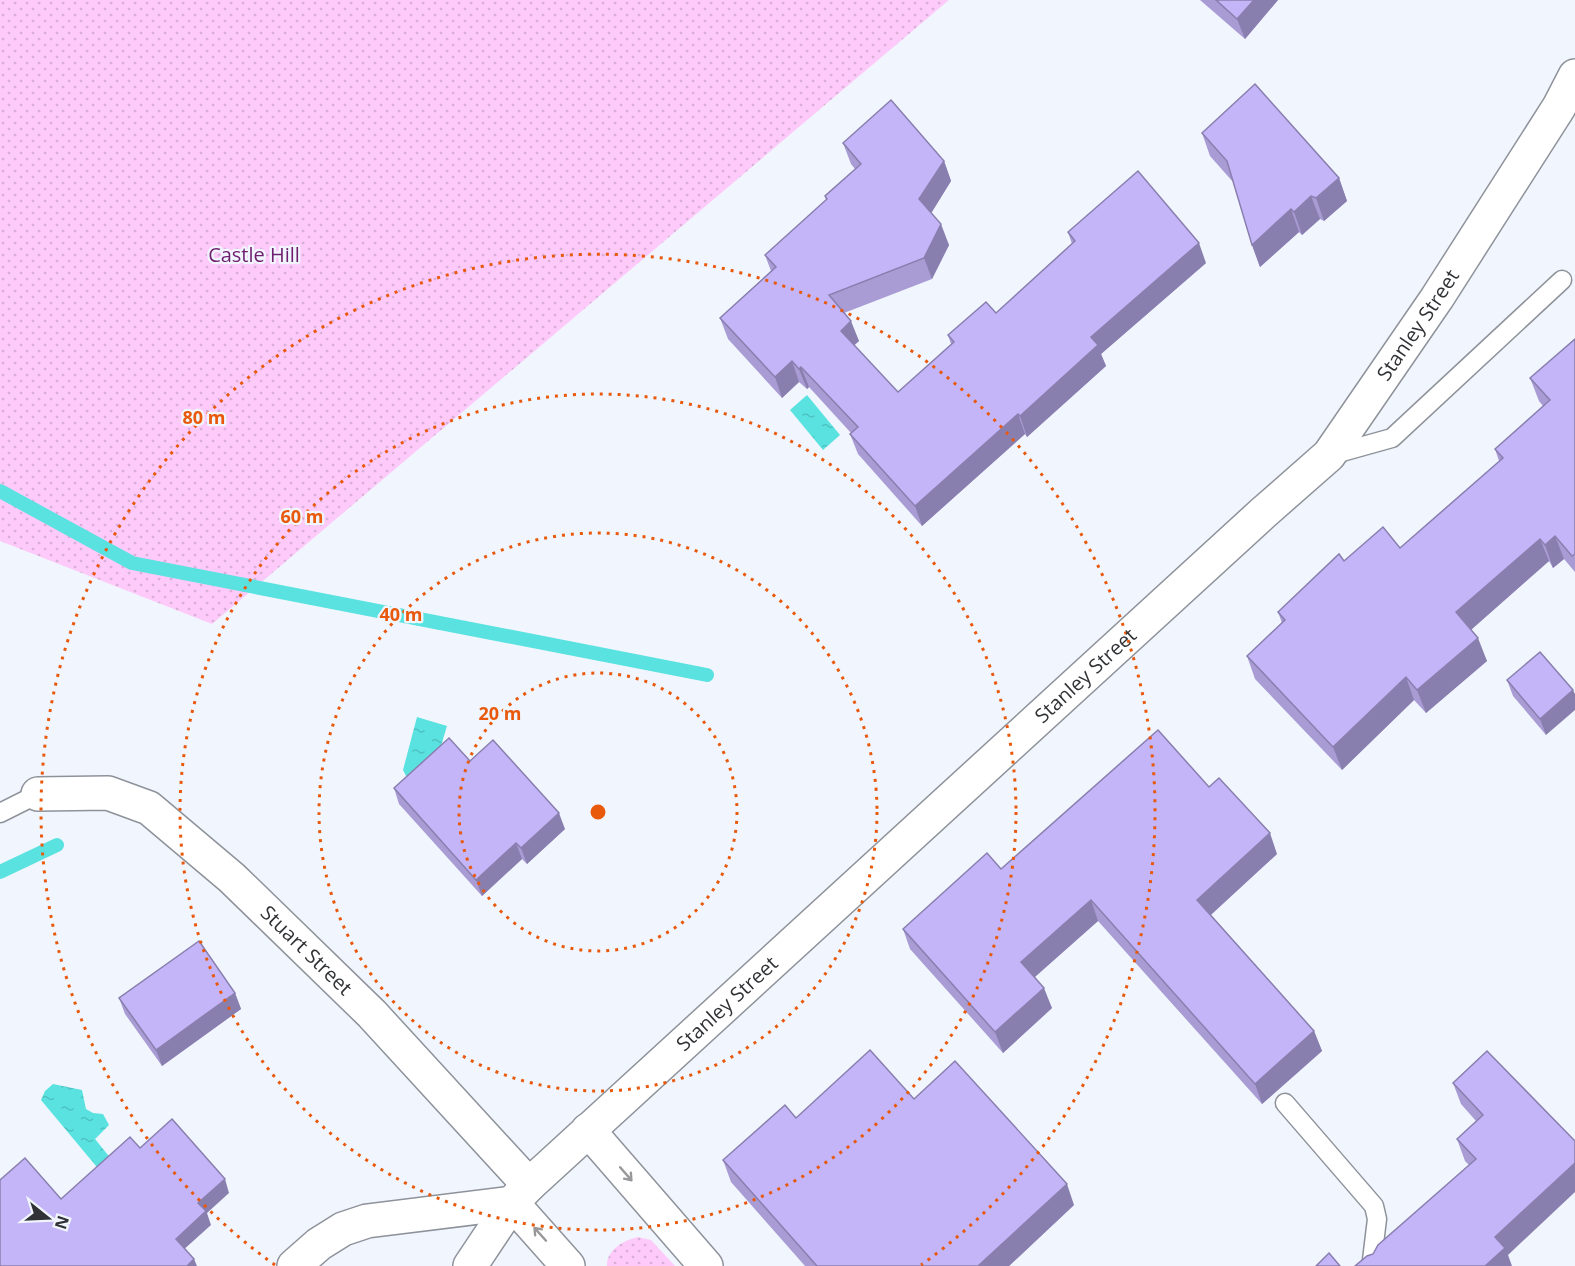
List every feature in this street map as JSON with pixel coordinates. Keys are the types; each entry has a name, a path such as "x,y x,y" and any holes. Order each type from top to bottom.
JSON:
{"street":[{"name":"Stanley Street","path":"470,1266 521,1194 588,1130 1329,455 1437,298 1559,107 1575,76"},
{"name":"Stuart Street","path":"38,795 108,793 149,808 232,878 372,1014 521,1194 568,1266"},
{"path":"588,1130 706,1266"},
{"path":"294,1266 319,1244 343,1229 367,1221 521,1194"}],"lane":[{"path":"1329,455 1392,438 1562,280"},
{"path":"0,813 38,795"},
{"path":"1285,1103 1374,1206 1377,1219 1372,1260 1375,1266"}],"green space":[{"name":"Castle Hill","path":"0,0 949,0 212,624 0,541"},
{"path":"638,1237 651,1240 675,1266 607,1266 609,1255 617,1247"}],"water":[{"path":"807,395 840,435 823,450 790,410"},
{"path":"417,717 447,726 435,766 417,797 403,770"},
{"path":"53,1084 82,1090 86,1109 93,1113 103,1114 109,1125 95,1139 112,1160 101,1172 41,1100 45,1091"}],"building":[{"path":"1216,0 1254,0 1237,19"},
{"path":"1255,84 1339,178 1316,198 1311,196 1294,212 1291,209 1252,245 1227,161 1202,133"},
{"path":"891,100 944,161 919,199 941,224 924,258 829,295 851,321 841,331 898,392 954,342 948,335 986,302 996,313 1075,241 1068,232 1138,171 1199,243 1091,337 1098,345 915,506 850,434 858,427 801,367 799,369 792,361 775,377 720,318 776,267 765,255 827,199 825,196 861,164 843,143"},
{"path":"1575,339 1575,554 1572,556 1555,536 1545,545 1540,539 1456,612 1478,638 1417,690 1406,677 1333,747 1247,656 1285,620 1278,612 1339,554 1344,561 1383,527 1400,548 1503,458 1495,449 1550,400 1530,378"},
{"path":"1540,652 1573,690 1540,719 1507,680"},
{"path":"1158,730 1209,787 1219,778 1270,833 1197,900 1314,1031 1255,1084 1091,900 1021,962 1044,988 995,1032 903,929 987,853 1001,869"},
{"path":"449,738 470,761 493,740 559,813 521,848 516,843 476,880 394,788"},
{"path":"199,941 235,993 156,1050 119,998"},
{"path":"870,1050 914,1099 955,1061 1067,1184 978,1266 817,1266 723,1160 785,1105 796,1118"},
{"path":"1487,1051 1575,1141 1575,1163 1495,1237 1505,1248 1485,1266 1355,1266 1373,1254 1378,1245 1476,1159 1457,1139 1483,1115 1453,1083"},
{"path":"172,1119 225,1179 198,1203 206,1211 176,1239 194,1259 187,1266 0,1266 0,1180 25,1158 61,1199 130,1137 140,1148"},
{"path":"1329,1253 1340,1266 1316,1266"}],"waterway":[{"path":"0,491 132,563 707,675"},
{"path":"0,872 57,845"}]}
